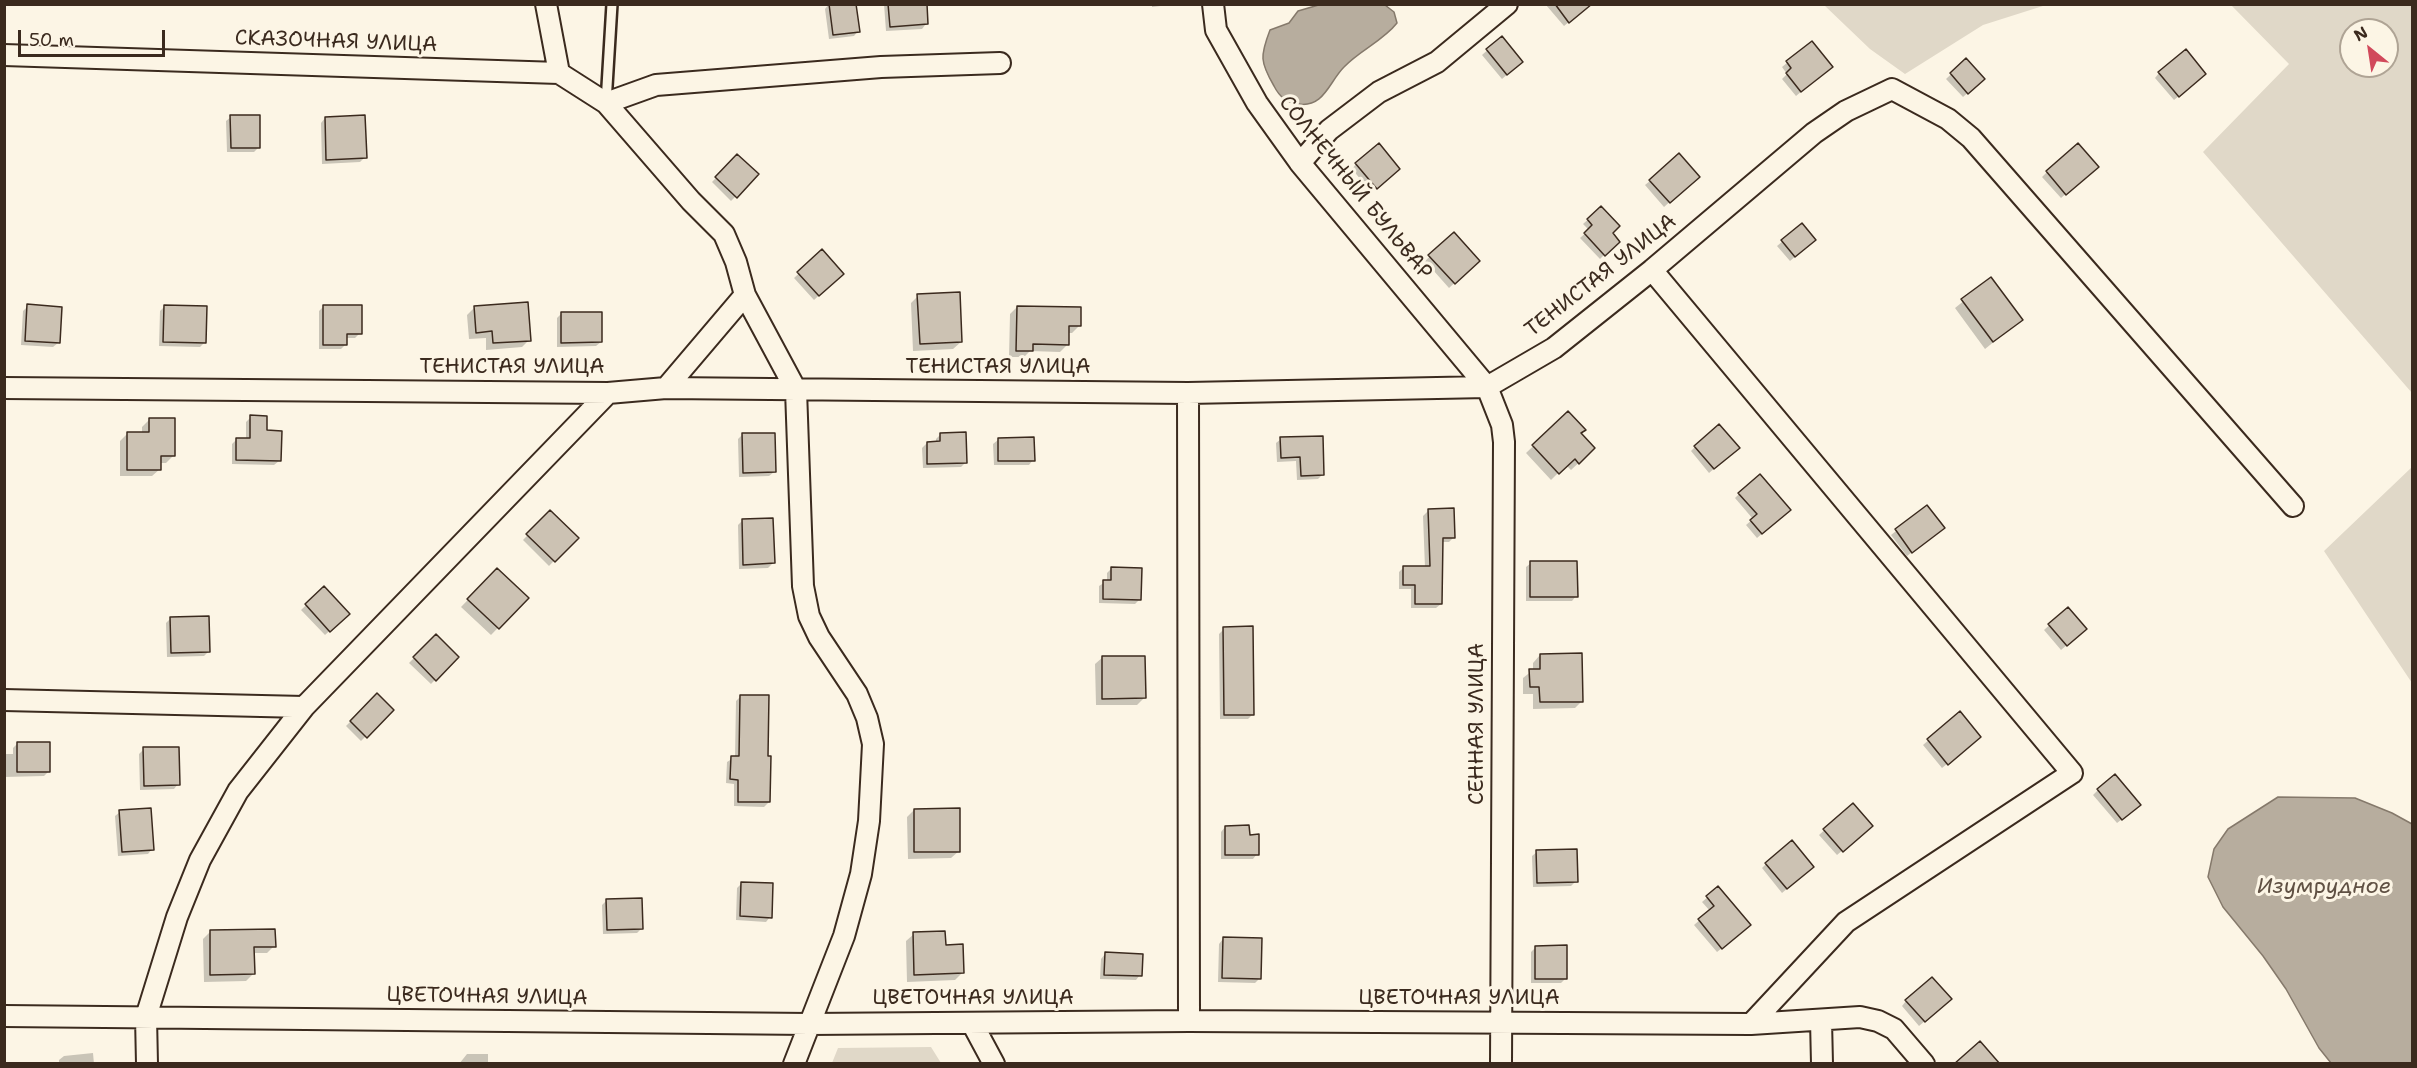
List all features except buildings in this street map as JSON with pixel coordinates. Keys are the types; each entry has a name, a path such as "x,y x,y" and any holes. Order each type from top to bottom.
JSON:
{"street":[{"path":"546,4 559,73 606,103 691,201 724,234 736,262 745,295 796,390 803,586 809,616 819,637 857,693 867,718 873,744 869,821 861,874 844,936 794,1064"},
{"name":"СОЛНЕЧНЫЙ БУЛЬВАР","path":"1213,4 1216,30 1257,103 1300,163 1486,387"},
{"path":"1300,163 1337,124 1379,92 1437,62 1507,4"},
{"name":"СКАЗОЧНАЯ УЛИЦА","path":"4,55 559,73"},
{"path":"606,103 656,85 881,67 1000,63"},
{"name":"ТЕНИСТАЯ УЛИЦА","path":"4,388 608,393 666,388 1188,393 1486,387 1554,348 1652,270 1814,133 1846,111 1892,89 1948,119 1971,138 2293,506"},
{"path":"1652,270 2072,773 1846,922 1751,1024"},
{"path":"666,388 745,295"},
{"name":"СЕННАЯ УЛИЦА","path":"1486,387 1502,425 1504,442 1501,1064"},
{"path":"147,1064 146,1017 177,917 200,860 238,791 304,707 608,393"},
{"path":"1188,393 1188,1022"},
{"path":"4,700 304,707"},
{"name":"ЦВЕТОЧНАЯ УЛИЦА","path":"4,1016 809,1024 1188,1022 1751,1024 1860,1017 1878,1021 1894,1029 1924,1064"},
{"path":"1821,1020 1822,1064"},
{"path":"972,1023 994,1064"}],"lane":[{"path":"606,103 612,4"}],"shaded area":[{"path":"1824,5 2046,5 1983,25 1905,74 1870,49"},
{"path":"2231,5 2412,5 2412,393 2203,152 2289,64"},
{"path":"2412,467 2412,683 2324,551"},
{"path":"931,1047 941,1063 832,1063 838,1048"}],"water":[{"path":"1322,4 1385,5 1394,12 1397,23 1344,67 1320,98 1307,104 1287,101 1276,90 1269,78 1263,59 1264,46 1270,30 1289,23 1298,11"},
{"name":"Изумрудное","path":"2278,797 2355,798 2412,824 2412,1063 2331,1063 2319,1048 2286,989 2263,956 2223,907 2208,877 2214,849 2228,829"}]}
